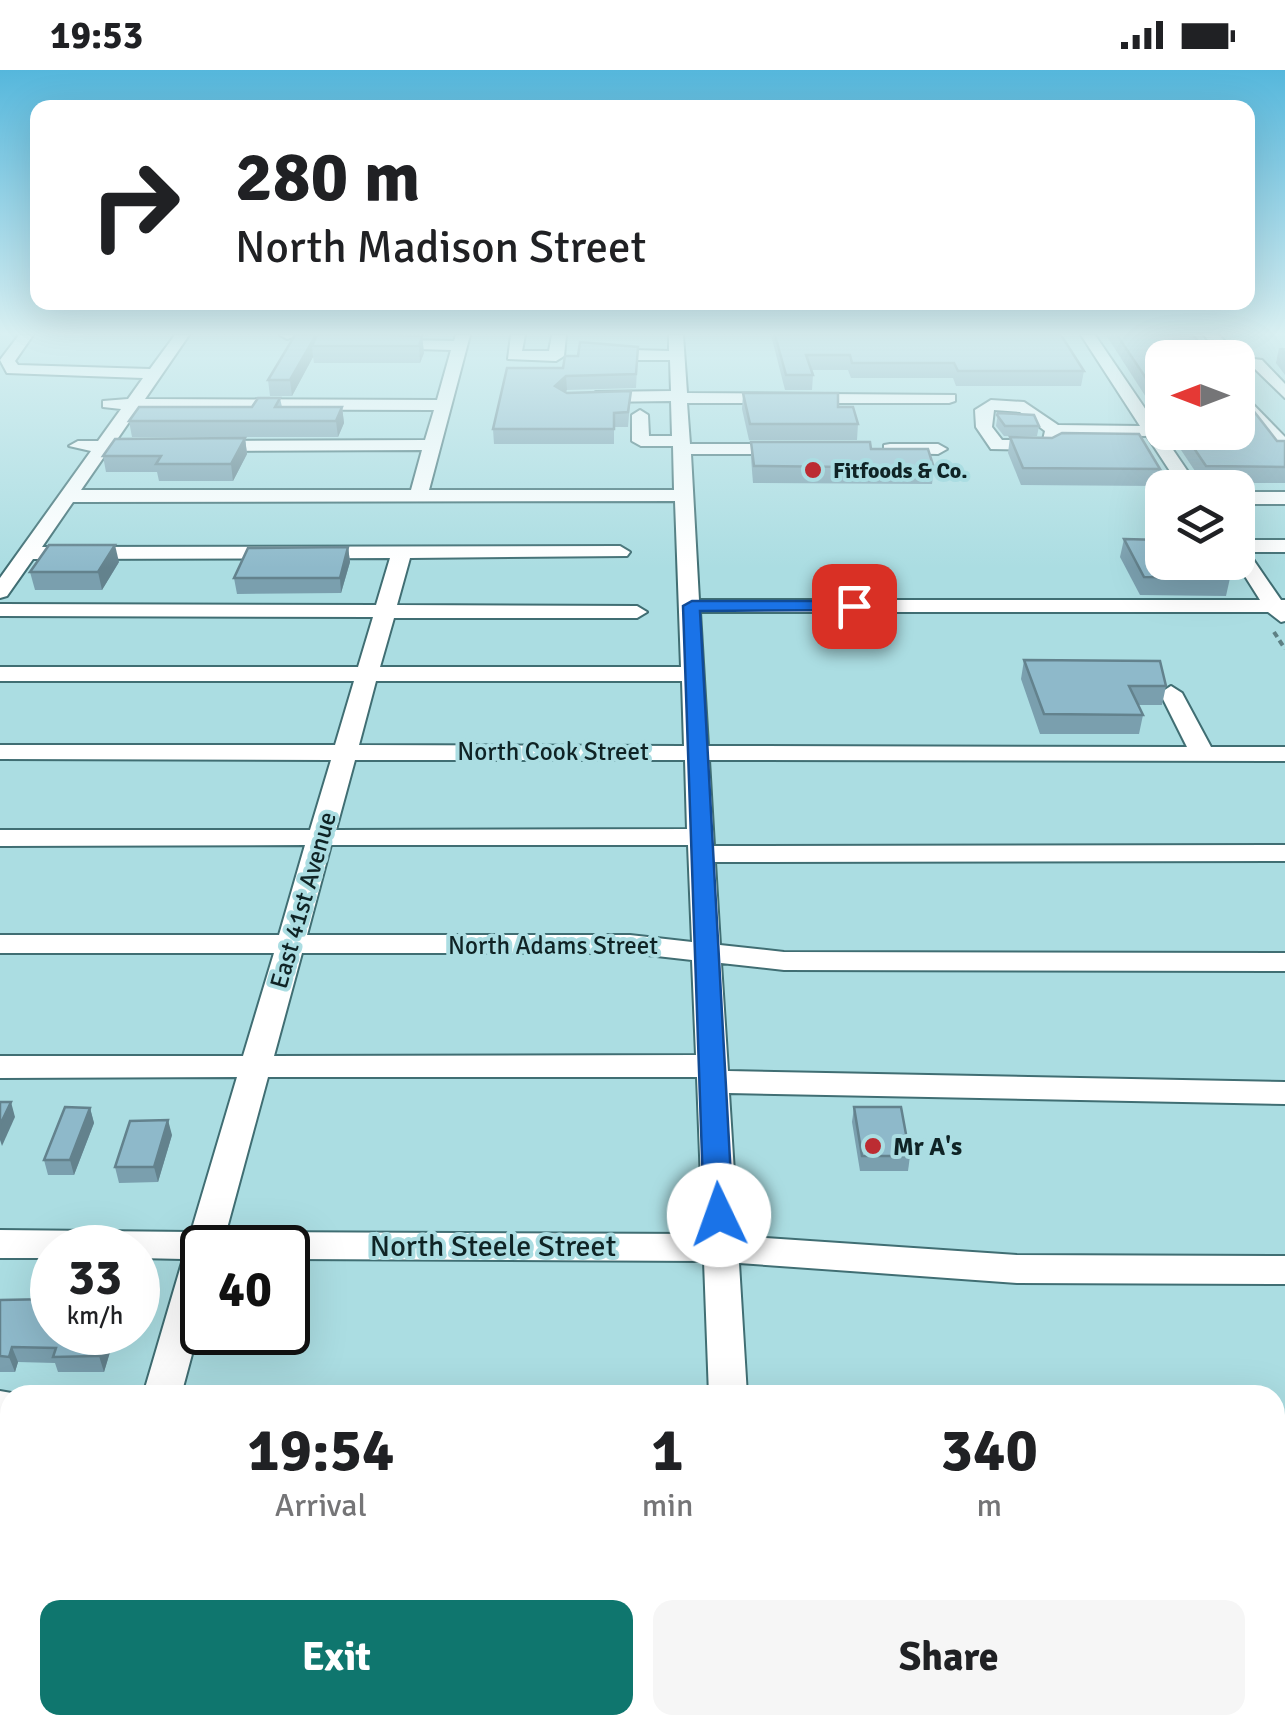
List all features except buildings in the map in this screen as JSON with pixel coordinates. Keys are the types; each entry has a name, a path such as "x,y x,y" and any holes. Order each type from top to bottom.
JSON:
{"street":[{"path":"0,592 127,413"},
{"path":"418,496 440,413"},
{"path":"681,413 728,1385"},
{"path":"1255,413 1280,442 1285,442"},
{"path":"640,415 641,441 804,449"},
{"path":"1054,430 1145,431"},
{"path":"198,446 431,445"},
{"path":"78,446 160,446"},
{"path":"861,449 938,449"},
{"path":"70,496 685,495"},
{"path":"1255,498 1285,498"},
{"path":"1255,547 1285,546"},
{"name":"East 41st Avenue","path":"211,1225 402,552"},
{"path":"28,553 620,552"},
{"path":"1255,573 1281,611"},
{"path":"692,606 1281,611"},
{"path":"0,610 637,612"},
{"path":"0,674 696,674"},
{"path":"1171,693 1203,754"},
{"name":"North Cook Street","path":"0,752 1285,754"},
{"path":"0,838 321,836 700,846 1285,852"},
{"name":"North Adams Street","path":"0,944 630,944 784,960 1285,962"},
{"path":"0,1067 711,1074 1285,1093"},
{"name":"North Steele Street","path":"0,1244 180,1248"},
{"name":"North Steele Street","path":"310,1249 721,1248 1018,1269 1285,1270"},
{"name":"East 41st Avenue","path":"165,1385 180,1332"}],"place":[{"name":"Fitfoods & Co.","path":"813,470"},
{"name":"Mr A's","path":"873,1146"}],"route":[{"path":"719,1215 692,606 854,606"}]}
